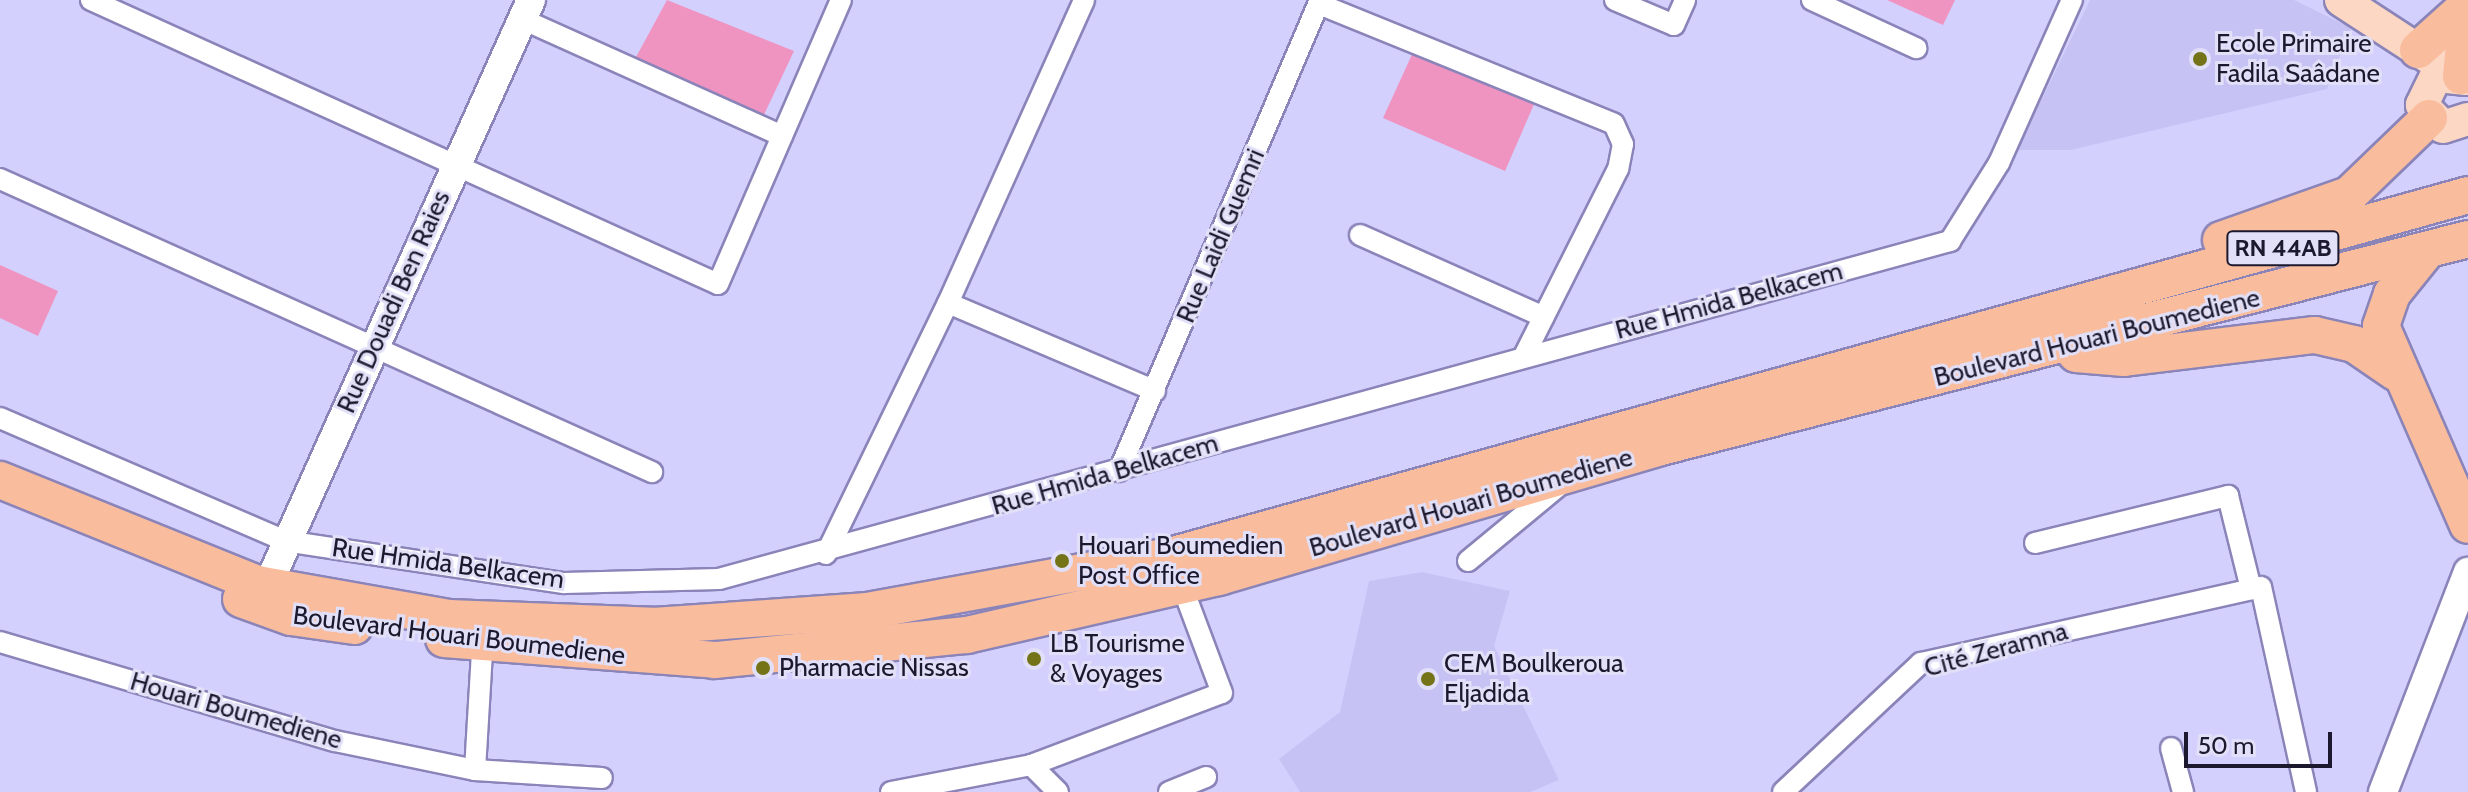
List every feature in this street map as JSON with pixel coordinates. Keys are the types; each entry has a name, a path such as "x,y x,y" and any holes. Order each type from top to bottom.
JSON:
{"highway":[{"path":"2418,50 2468,5"},
{"path":"2461,77 2468,5"},
{"path":"1601,432 1630,405 2334,202 2362,185 2425,108"},
{"name":"Boulevard Houari Boumediene","path":"484,632 783,620 1025,587 1184,552 1601,432 2468,195"},
{"path":"2451,246 2392,294 2381,326 2395,372 2425,422 2468,525"},
{"name":"Boulevard Houari Boumediene","path":"0,480 263,596 291,617 484,632 621,658 807,655 967,635 1182,586 1579,469 2064,348 2451,246"},
{"path":"2064,348 2106,359 2315,335 2354,344 2395,372"},
{"name":"Boulevard Houari Boumediene","path":"0,503 263,596"}],"main road":[{"path":"2341,0 2461,77"},
{"path":"2375,19 2425,108 2443,127 2467,121"},
{"path":"2425,108 2436,76 2461,77"}],"street":[{"path":"104,3 718,284 841,0"},
{"path":"826,554 948,303 1084,0"},
{"path":"1615,0 1674,25 1685,0"},
{"path":"1812,0 1916,48"},
{"name":"Rue Hmida Belkacem","path":"0,418 285,541 564,583 719,579 826,554 1524,356 1950,241 1999,163 2072,0"},
{"path":"1320,2 1614,124 1623,144 1618,169 1524,356"},
{"name":"Rue Laidi Guemri","path":"1119,471 1320,2"},
{"path":"527,9 782,136"},
{"name":"Rue Douadi Ben Raies","path":"263,596 285,541 527,9"},
{"path":"0,179 652,472"},
{"path":"1360,235 1544,317"},
{"path":"948,303 1155,391"},
{"path":"1468,561 1579,469"},
{"path":"2035,543 2228,496 2251,589 2261,587 2306,792"},
{"path":"2383,792 2468,572"},
{"path":"891,792 1031,765 1222,693 1182,586"},
{"name":"Cité Zeramna","path":"1783,792 1921,663 2251,589"},
{"path":"475,770 484,632"},
{"name":"Houari Boumediene","path":"0,642 335,741 475,770 602,778"},
{"path":"2171,748 2183,792"},
{"path":"1031,765 1058,792"},
{"path":"1169,792 1206,777"}],"shaded area":[{"path":"667,0 794,51 762,119 635,59"},
{"path":"1887,0 1955,0 1943,25"},
{"name":"Ecole Primaire Fadila Saâdane","path":"2090,0 2294,0 2351,28 2327,89 2071,150 2017,150"},
{"path":"1414,50 1535,102 1505,171 1383,118"},
{"path":"0,265 58,291 38,336 0,318"},
{"name":"CEM Boulkeroua Eljadida","path":"1422,572 1510,591 1494,646 1559,780 1530,792 1300,792 1279,759 1340,712 1369,581"}],"place":[{"name":"Ecole Primaire Fadila Saâdane","path":"2200,59"},
{"name":"Houari Boumedien Post Office","path":"1062,561"},
{"name":"LB Tourisme & Voyages","path":"1034,659"},
{"name":"Pharmacie Nissas","path":"763,668"},
{"name":"CEM Boulkeroua Eljadida","path":"1428,679"}]}
